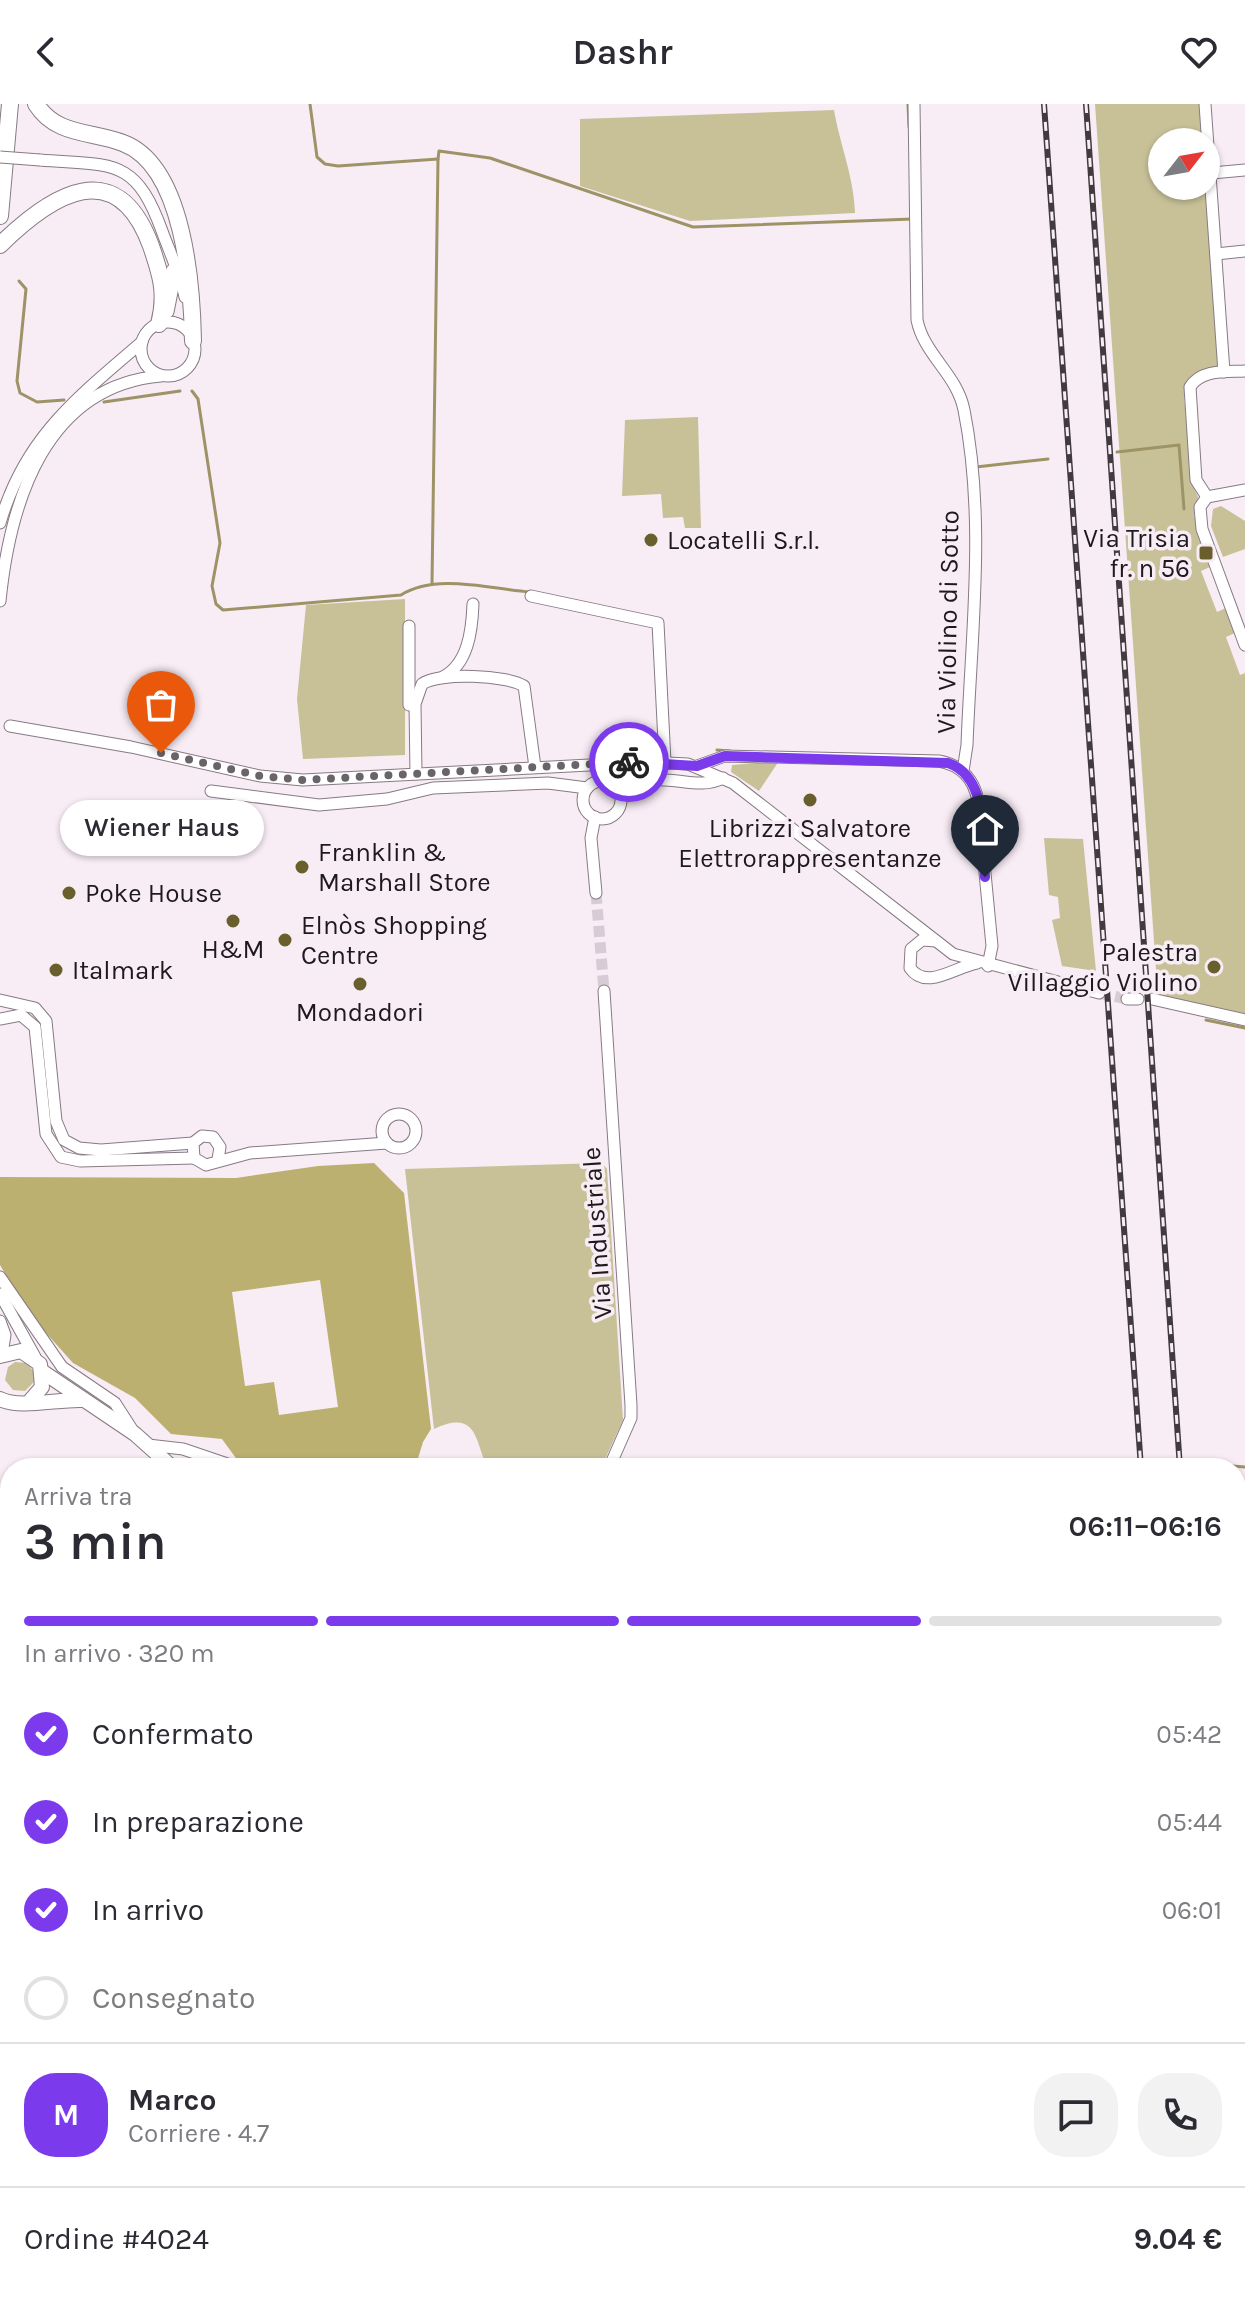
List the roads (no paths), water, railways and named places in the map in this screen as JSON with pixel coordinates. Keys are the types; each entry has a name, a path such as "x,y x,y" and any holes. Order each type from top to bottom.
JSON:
{"highway":[{"path":"0,216 10,104"},
{"path":"36,104 48,118 66,129 134,148 160,173 189,269 192,338"},
{"path":"0,245 37,211 62,198 83,190 111,193 127,202 145,232 164,288 162,323"}],"main road":[{"path":"1,1355 21,1351 35,1357 43,1372 135,1434 162,1458"},
{"path":"29,1402 42,1387 43,1372"},
{"path":"0,1399 19,1405 84,1400"}],"street":[{"name":"Via Violino di Sotto","path":"914,104 917,320 924,342 952,379 964,409 976,532 967,745 963,771"},
{"path":"1205,104 1207,128"},
{"path":"0,157 97,165 129,175 152,201 183,290 194,355 186,370 137,378 109,387 77,412 46,448 26,481 15,509 5,551 0,601"},
{"path":"1220,172 1245,170"},
{"path":"1213,200 1224,372"},
{"path":"1216,254 1245,251"},
{"path":"162,323 174,282 172,257"},
{"path":"0,523 16,476 49,427 77,396 142,342 151,329 162,323 182,326 192,338"},
{"path":"142,342 147,366 161,376"},
{"path":"1207,497 1196,480 1189,393 1198,377 1245,371"},
{"path":"1245,490 1207,497 1200,507 1202,529 1245,645"},
{"path":"531,596 658,623 665,762"},
{"path":"442,678 460,665 472,632 473,604"},
{"path":"409,626 412,774"},
{"path":"412,774 415,699 422,684 442,678 505,679 524,686 535,767"},
{"path":"10,726 131,747 260,776 303,780 665,762 697,766 756,798 941,945 983,964 1099,993"},
{"name":"Via Violino di Sotto","path":"697,766 725,756 939,761 963,771 973,783 978,800 992,946 983,964"},
{"path":"620,791 655,778 707,784 723,778"},
{"path":"211,791 319,805 387,799 433,788 548,783 587,788 604,781 620,791"},
{"path":"587,788 584,805 595,817 607,818 617,812 621,802 620,791"},
{"path":"595,817 591,838 596,893"},
{"path":"903,917 915,931 918,942 909,955 914,973 925,979 983,964"},
{"path":"918,942 941,945"},
{"path":"941,945 948,962 943,973"},
{"name":"Via Industriale","path":"604,991 631,1405 631,1418 613,1458"},
{"path":"1152,999 1245,1020"},
{"path":"0,1000 35,1008 46,1021 56,1121 64,1140 79,1148 101,1150 193,1143 206,1135 219,1143 250,1153"},
{"path":"0,1019 21,1015 35,1027 46,1134 61,1157 80,1161 194,1158 206,1165 218,1159 250,1153 360,1143 387,1143 399,1147 410,1143 415,1135 414,1124 407,1116 397,1114 388,1118 383,1126 360,1143"},
{"path":"383,1126 387,1143"},
{"path":"193,1143 194,1158"},
{"path":"218,1159 219,1143"},
{"path":"0,1277 62,1367 115,1403 135,1434"},
{"path":"0,1294 35,1357"},
{"path":"0,1321 5,1335 1,1355"},
{"path":"148,1445 183,1449 202,1458"}],"waterway":[{"path":"310,104 317,157 325,164 338,166 438,159 432,584"},
{"path":"908,104 909,127"},
{"path":"438,159 439,151 490,158 693,227 913,219"},
{"path":"19,281 26,289 17,381 20,393 37,402 64,400"},
{"path":"104,402 180,391"},
{"path":"192,391 198,399 220,543 212,586 216,604 223,610 401,595 415,588 447,584 530,592"},
{"path":"1117,452 1179,445 1184,509"},
{"path":"976,467 1048,459"},
{"path":"717,750 730,751"},
{"path":"1206,1020 1245,1028"}],"tunnel":[{"path":"596,893 604,991"},
{"path":"1099,993 1127,999"}],"railway":[{"path":"1044,104 1140,1458"},
{"path":"1086,104 1179,1458"}],"place":[{"name":"Locatelli S.r.l.","path":"651,540"},
{"name":"Via Trisia fr. n 56","path":"1206,553"},
{"name":"Wiener Haus","path":"161,753"},
{"name":"Librizzi Salvatore Elettrorappresentanze","path":"810,800"},
{"name":"Franklin & Marshall Store","path":"302,867"},
{"name":"Poke House","path":"69,893"},
{"name":"H&M","path":"233,921"},
{"name":"Elnòs Shopping Centre","path":"285,940"},
{"name":"Palestra Villaggio Violino","path":"1214,967"},
{"name":"Italmark","path":"56,970"},
{"name":"Mondadori","path":"360,984"}]}
